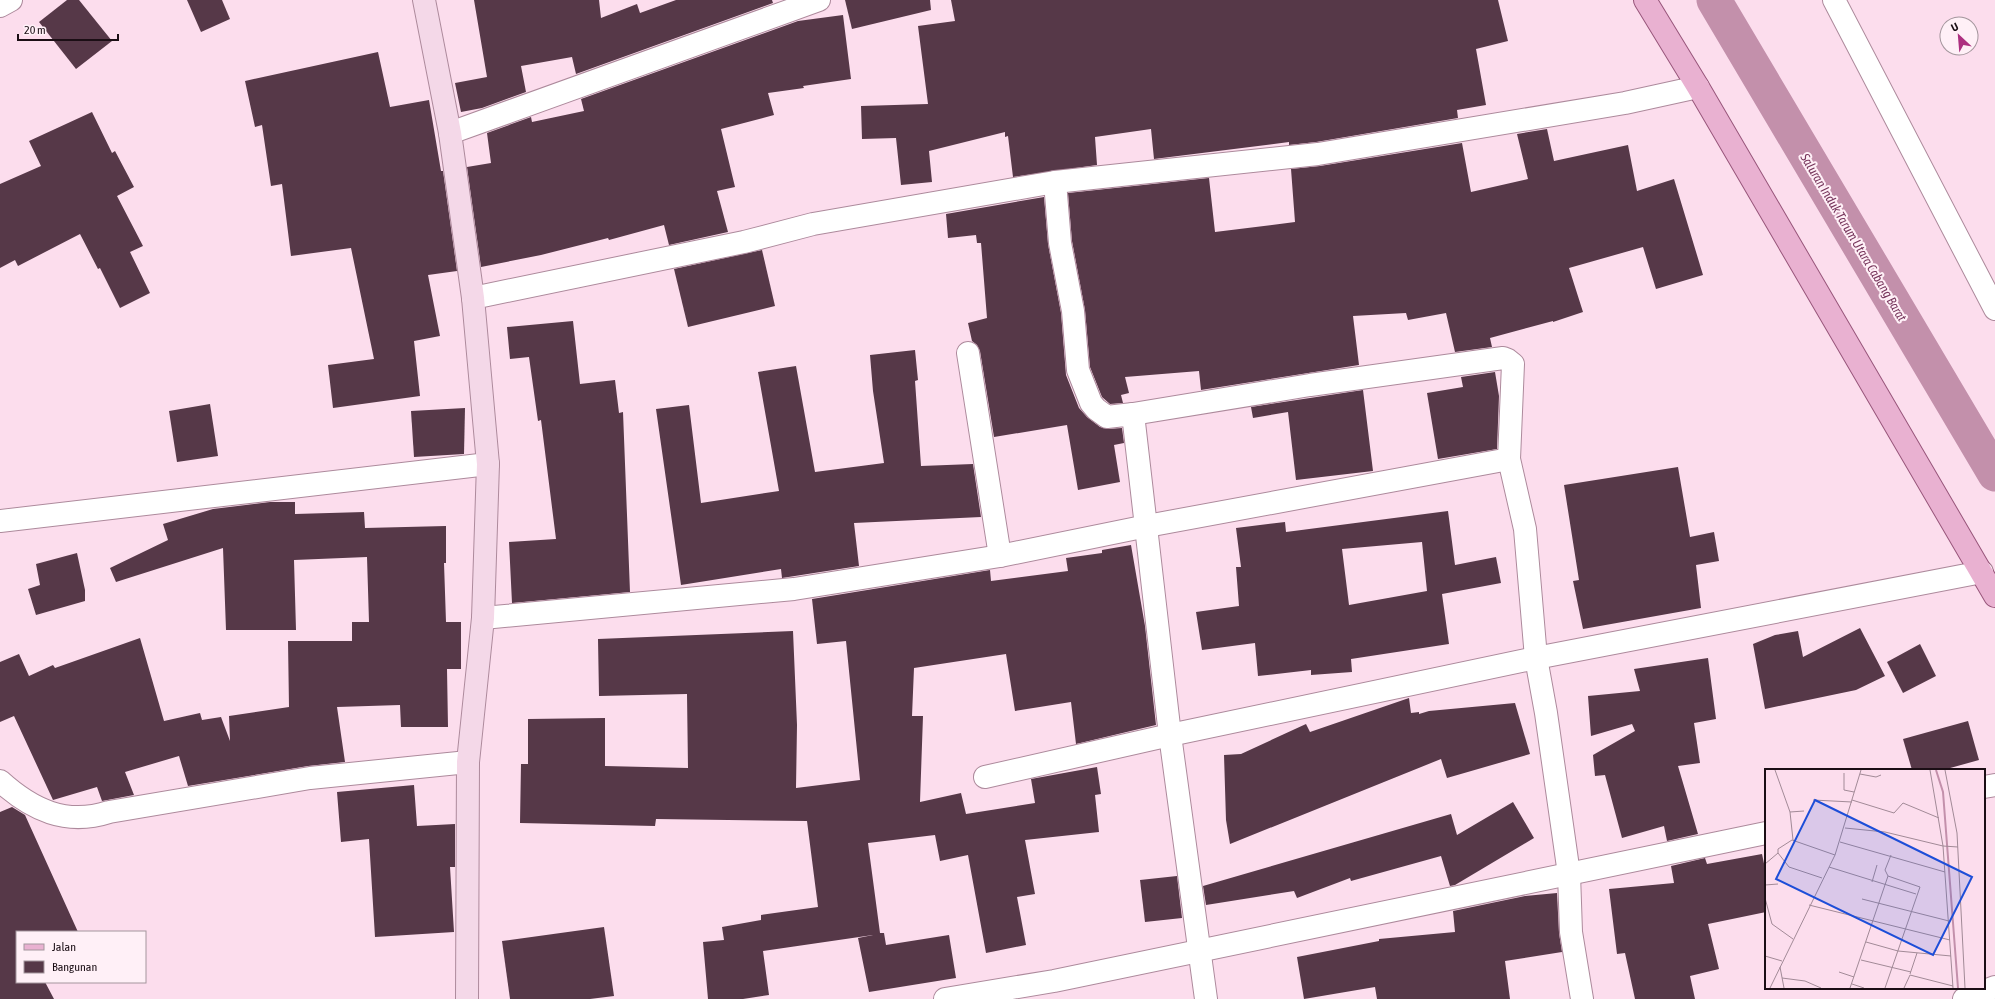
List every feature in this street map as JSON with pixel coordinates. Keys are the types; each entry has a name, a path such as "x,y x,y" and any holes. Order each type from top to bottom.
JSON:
{"main road":[{"path":"1645,0 1698,87 1995,596"}],"street":[{"path":"0,6 11,0"},
{"path":"424,0 450,133 473,298 488,464 483,618 468,762 467,999"},
{"path":"450,133 819,0"},
{"path":"1834,0 1995,309"},
{"path":"473,298 744,242 813,224 1054,182 1318,154 1625,103 1698,87"},
{"path":"1054,182 1060,243 1073,311 1078,370 1088,396 1096,409 1107,417 1310,385 1503,358 1513,364 1510,459 1525,529 1536,658 1546,713 1569,874 1571,932 1582,999"},
{"path":"968,353 1000,556"},
{"path":"1133,414 1170,735 1198,950 1206,999"},
{"path":"483,618 794,589 1000,556 1147,526 1510,459"},
{"path":"0,521 488,464"},
{"path":"985,777 1170,735 1536,658 1982,572"},
{"path":"0,781 19,798 46,811 72,818 97,816 109,812 310,778 468,762"},
{"path":"1985,787 1995,785"},
{"path":"945,999 1054,981 1765,833"},
{"path":"1964,999 1995,987"}],"building":[{"path":"67,0 79,0 112,41 76,69 39,22"},
{"path":"187,0 222,0 230,19 201,32"},
{"path":"474,0 599,0 601,18 637,4 640,13 676,0 772,0 773,3 576,74 572,57 521,66 526,92 482,108 461,112 455,83 487,77"},
{"path":"845,0 930,0 931,10 852,29"},
{"path":"951,0 1498,0 1508,41 1476,49 1486,105 1457,110 1458,118 1316,142 1289,145 1289,142 1154,159 1151,129 1095,137 1097,165 1013,177 1008,136 1005,137 1005,132 929,151 932,182 901,185 896,138 862,139 861,106 928,104 918,26 955,21"},
{"path":"843,15 851,79 768,93 774,115 721,129 735,187 717,191 728,232 669,245 664,225 609,240 608,238 541,255 481,267 467,167 491,163 487,133 531,117 532,122 584,111 581,99 798,21"},
{"path":"378,52 390,107 429,100 441,171 443,171 457,271 428,275 440,336 414,341 420,396 333,408 328,365 374,359 351,248 291,256 282,184 271,186 262,125 255,127 245,81"},
{"path":"92,112 112,153 115,151 134,187 117,196 143,246 130,252 150,293 120,308 100,268 98,269 80,234 18,266 15,260 0,268 0,184 41,166 29,141"},
{"path":"1547,129 1554,161 1628,145 1637,191 1674,179 1703,275 1656,289 1643,247 1569,268 1583,312 1553,322 1490,338 1492,347 1455,352 1446,313 1408,320 1406,313 1353,316 1359,365 1201,390 1199,371 1125,377 1129,393 1121,395 1123,403 1110,404 1102,397 1090,367 1085,310 1072,241 1068,193 1209,178 1215,232 1295,222 1291,169 1320,166 1462,143 1471,192 1528,179 1517,134"},
{"path":"1044,197 1048,244 1061,313 1066,375 1079,408 1087,417 1100,427 1108,429 1122,428 1124,443 1114,445 1120,482 1078,490 1067,425 994,437 980,351 977,345 972,341 968,323 987,318 981,243 977,243 976,235 948,238 946,214"},
{"path":"762,250 775,306 688,327 674,269"},
{"path":"573,321 580,384 615,380 619,413 623,412 630,592 512,603 509,542 556,539 541,420 538,421 529,357 510,359 507,327"},
{"path":"915,350 918,380 915,381 921,466 973,464 981,517 854,523 859,566 782,578 781,569 681,585 656,409 689,405 701,503 779,491 758,372 796,366 815,472 884,463 873,391 870,355"},
{"path":"1495,372 1499,396 1497,449 1438,459 1427,393 1463,387 1461,377"},
{"path":"1363,390 1373,471 1296,480 1288,412 1253,418 1251,407"},
{"path":"210,404 218,456 177,462 169,411"},
{"path":"465,408 464,454 414,457 411,411"},
{"path":"1678,467 1690,537 1714,532 1719,561 1696,565 1701,608 1583,629 1573,581 1579,580 1564,485"},
{"path":"270,502 295,502 295,514 364,512 365,528 446,526 446,563 444,563 446,622 461,622 461,669 447,669 448,727 401,727 400,705 337,707 345,762 308,766 188,786 179,756 125,772 134,795 102,801 97,787 53,800 14,716 0,722 0,662 19,654 29,676 53,665 55,668 140,638 164,721 200,713 202,720 221,717 230,741 229,716 289,707 288,641 352,641 352,622 369,622 367,557 294,560 296,630 226,630 223,548 116,582 110,568 168,540 163,524 213,509"},
{"path":"1448,511 1455,565 1496,557 1501,583 1442,594 1449,644 1351,659 1352,672 1311,675 1311,670 1258,676 1255,643 1202,650 1196,612 1239,606 1236,567 1241,567 1236,528 1285,522 1286,532","holes":["1422,542 1427,591 1349,605 1342,549"]},
{"path":"1131,545 1145,626 1156,725 1076,744 1071,702 1015,711 1006,654 914,668 912,716 923,716 920,802 961,793 966,814 1035,803 1031,779 1097,767 1101,794 1095,795 1099,832 1025,840 1035,894 1017,897 1026,945 986,953 968,855 940,861 935,835 868,843 880,933 884,933 886,945 949,935 956,978 869,992 858,938 873,935 763,951 769,995 743,999 708,999 703,942 724,940 722,927 761,920 761,915 818,907 807,821 656,819 655,826 520,823 521,764 528,764 528,719 605,718 605,766 688,768 687,694 599,696 598,639 793,631 797,725 796,788 860,780 846,641 817,644 812,599 990,570 991,581 1068,571 1066,558 1102,553 1102,550"},
{"path":"77,553 85,590 85,601 36,615 28,589 40,585 36,564"},
{"path":"1860,628 1885,676 1856,690 1765,709 1753,644 1775,635 1798,631 1803,657"},
{"path":"1920,644 1936,676 1903,693 1887,662"},
{"path":"1708,658 1716,719 1694,723 1700,763 1678,766 1698,834 1667,841 1664,826 1622,838 1605,775 1595,776 1593,755 1635,731 1632,724 1591,736 1588,696 1640,691 1634,669"},
{"path":"1409,698 1411,713 1419,712 1419,714 1429,711 1515,703 1530,754 1447,778 1441,759 1230,844 1226,820 1224,755 1241,754 1306,724 1310,732"},
{"path":"1968,721 1979,760 1947,769 1912,769 1903,739"},
{"path":"414,785 417,826 455,824 455,867 450,867 454,932 375,937 369,839 341,842 337,792"},
{"path":"1513,802 1534,838 1455,885 1450,886 1441,856 1351,881 1350,878 1297,898 1294,891 1206,905 1203,886 1451,814 1457,835"},
{"path":"12,807 25,815 78,931 16,931 16,983 46,983 54,999 0,999 0,812"},
{"path":"1762,854 1765,868 1765,912 1708,924 1719,969 1690,976 1695,999 1635,999 1625,953 1617,954 1609,889 1674,883 1671,866 1705,858 1707,864"},
{"path":"1177,876 1182,918 1145,922 1140,880"},
{"path":"1557,893 1559,933 1562,952 1505,961 1510,999 1377,999 1375,987 1304,999 1297,957 1379,941 1379,939 1455,932 1453,911 1525,896"},
{"path":"604,927 614,996 590,999 510,999 502,941"}],"waterway":[{"name":"Saluran Induk Tarum Utara Cabang Barat","path":"1714,0 1995,474"}]}
